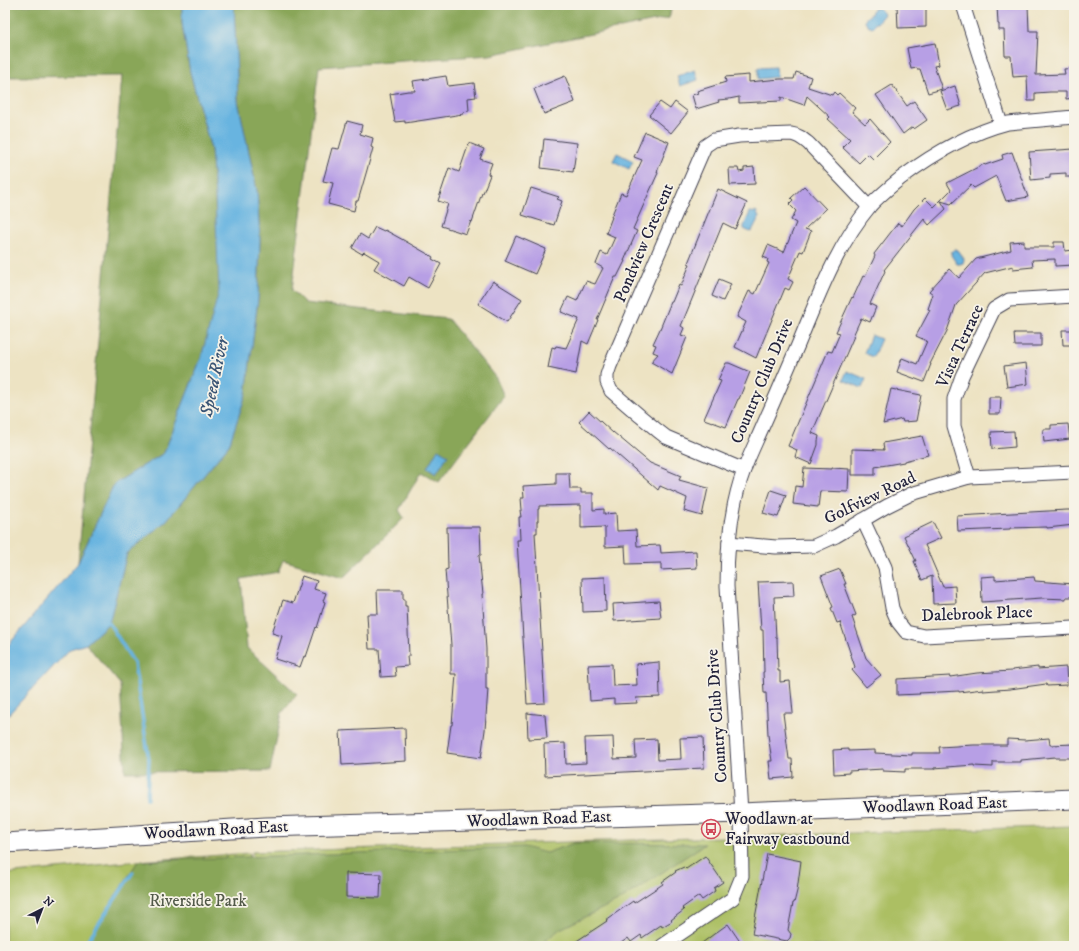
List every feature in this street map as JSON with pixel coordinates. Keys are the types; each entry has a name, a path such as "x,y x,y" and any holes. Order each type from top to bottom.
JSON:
{"main road":[{"name":"Woodlawn Road East","path":"5,842 266,827 741,812 1074,799"}],"street":[{"path":"963,5 1002,124"},
{"name":"Country Club Drive","path":"662,946 733,898 742,876 741,812 727,586 727,564 734,506 744,470 830,270 848,236 869,207 894,183 928,158 975,134 1002,124 1074,117"},
{"name":"Pondview Crescent","path":"744,470 666,437 611,391 607,382 607,375 610,366 706,146 714,140 739,136 796,135 801,137 809,144 869,207"},
{"name":"Vista Terrace","path":"969,477 954,426 954,399 962,376 994,309 1009,300 1074,296"},
{"name":"Golfview Road","path":"729,543 776,547 814,546 911,494 969,477 1074,472"},
{"name":"Dalebrook Place","path":"863,520 885,567 892,608 898,622 906,632 924,636 1074,628"}],"green space":[{"path":"5,5 182,5 182,23 190,72 211,149 220,291 201,358 164,453 114,484 78,563 122,76 5,77"},
{"path":"234,5 672,5 669,18 490,55 319,67 292,290 305,303 448,319 496,378 504,396 439,482 421,472 399,510 404,518 343,578 283,560 278,572 241,579 247,648 297,694 282,713 270,771 125,772 120,684 86,644 109,623 127,553 166,521 229,445 246,394 258,299 260,239 257,191 238,101"},
{"path":"1074,826 1074,946 272,946 252,852"},
{"path":"574,843 705,844 622,899 560,929 539,946 83,946 138,861 524,847 546,853"},
{"name":"Riverside Park","path":"250,853 240,946 5,946 5,874 138,861"}],"water":[{"name":"Speed River","path":"182,5 234,5 238,101 257,191 260,239 258,299 246,394 229,445 166,521 127,553 109,623 86,644 70,649 5,718 5,649 78,563 114,484 164,453 201,358 219,291 215,196 211,149 190,72 182,23"},
{"path":"875,8 879,8 884,14 872,27 865,21"},
{"path":"776,67 777,77 758,79 758,68"},
{"path":"695,70 698,80 680,86 677,76"},
{"path":"617,153 633,161 629,169 613,161"},
{"path":"755,211 759,217 752,231 750,232 744,229 744,226 750,212 754,213"},
{"path":"955,249 959,251 964,259 963,263 957,264 951,255 952,251"},
{"path":"871,335 881,339 873,357 864,353"},
{"path":"847,371 866,379 862,388 843,380"},
{"path":"438,449 448,455 436,474 427,468"}],"building":[{"path":"897,5 926,5 926,27 898,28"},
{"path":"997,5 1028,5 1029,31 1038,31 1036,75 1065,74 1064,69 1074,68 1074,98 1066,99 1066,92 1050,92 1035,93 1035,101 1028,101 1027,76 1013,77 1011,56 1005,56 1004,30 999,30"},
{"path":"935,43 939,65 934,66 942,89 928,93 920,69 911,69 907,48"},
{"path":"796,72 811,77 808,87 832,95 834,92 837,95 839,93 855,108 852,112 865,124 870,119 890,142 873,159 868,154 859,163 842,147 850,139 828,119 830,117 807,96 804,105 781,97 781,101 739,103 739,97 718,100 719,102 696,109 692,95 698,93 697,91 726,82 725,77 749,75 749,82 794,79"},
{"path":"446,76 448,86 474,83 476,97 468,98 469,111 463,112 463,114 405,123 405,121 395,122 390,94 415,91 413,81"},
{"path":"565,76 575,102 544,114 534,89"},
{"path":"892,85 907,106 914,101 927,120 914,129 912,127 903,134 876,95"},
{"path":"955,86 961,106 947,110 940,91"},
{"path":"660,102 670,109 675,102 688,112 671,133 649,115"},
{"path":"347,121 362,125 360,134 373,138 371,147 373,148 354,211 328,204 333,183 323,181 332,148 339,149"},
{"path":"645,132 669,142 657,172 658,173 633,229 637,231 625,261 617,277 615,277 588,344 582,341 576,374 548,368 552,347 555,348 556,346 566,348 579,319 561,312 568,297 577,301 586,281 595,284 603,268 596,264 601,252 607,255 615,237 606,233 621,193 626,195 642,160 634,157"},
{"path":"544,139 577,143 573,172 541,168"},
{"path":"469,143 484,149 480,159 492,163 488,174 490,175 466,234 441,226 448,204 438,201 449,168 459,172"},
{"path":"1074,149 1074,177 1066,177 1066,173 1050,174 1050,178 1031,180 1029,152"},
{"path":"1012,152 1028,197 1006,201 996,176 974,188 971,185 951,204 941,201 946,209 929,225 924,219 884,270 885,271 870,304 876,307 870,322 861,318 812,433 819,436 818,445 811,464 795,457 797,450 788,446 828,351 832,352 840,333 836,332 863,276 865,277 875,256 874,254 898,223 902,226 914,209 925,198 934,207 951,190 947,183 984,164 985,165 1003,159 1002,155"},
{"path":"754,167 755,184 730,185 729,168 738,168 739,172 744,171 744,168"},
{"path":"804,186 826,209 805,229 811,231 803,252 800,251 788,279 793,282 789,290 785,288 756,358 735,347 746,322 737,317 749,291 755,294 769,263 767,262 768,259 763,257 768,245 784,252 796,223 791,220 796,211 789,204 793,200 791,198"},
{"path":"531,188 559,197 557,199 562,201 554,225 522,215"},
{"path":"718,189 747,203 735,229 723,223 681,326 684,328 681,335 687,337 672,374 651,362 658,354 653,352 656,345 653,344 679,285 681,286 690,264 688,263"},
{"path":"375,227 384,231 385,230 405,241 433,257 432,259 441,264 428,288 409,277 404,286 374,269 379,261 364,252 362,254 352,248 360,234 368,239"},
{"path":"516,236 546,249 535,274 505,261"},
{"path":"1024,241 1024,247 1054,247 1054,242 1064,242 1065,251 1074,250 1074,265 1055,266 1055,259 1032,260 1033,267 1013,269 1013,266 985,273 956,305 947,331 930,364 924,382 897,372 902,358 917,364 927,341 916,336 930,310 928,309 933,294 929,291 949,269 959,278 976,259 1011,250 1010,242"},
{"path":"719,279 731,284 723,301 712,296"},
{"path":"493,281 522,299 507,322 478,304"},
{"path":"1062,330 1074,330 1074,345 1063,345"},
{"path":"1014,333 1041,333 1041,346 1015,346"},
{"path":"726,363 750,372 726,427 704,419 721,381 718,380"},
{"path":"1026,363 1028,384 1007,387 1004,366"},
{"path":"891,389 921,395 916,421 903,422 902,419 883,424"},
{"path":"989,397 1001,397 1000,414 989,414"},
{"path":"589,411 650,463 681,476 679,480 708,488 702,516 684,511 687,498 660,486 658,490 579,422"},
{"path":"1068,424 1070,439 1044,442 1043,429 1051,429 1051,425"},
{"path":"1014,431 1015,447 992,449 991,432"},
{"path":"922,436 928,455 904,462 875,467 875,475 852,475 852,449 884,450 883,443"},
{"path":"804,468 849,469 848,492 820,491 818,507 793,504 795,486 802,487"},
{"path":"556,473 569,473 570,489 581,489 581,493 593,493 593,510 604,509 604,514 616,513 617,531 636,530 637,546 660,545 661,553 696,551 697,568 661,570 661,563 626,564 625,546 605,547 605,527 581,528 581,505 539,506 537,533 535,533 545,703 527,704 517,540 520,540 519,517 521,517 520,510 522,510 521,498 524,498 523,486 556,484"},
{"path":"771,490 786,495 778,517 763,513"},
{"path":"1074,510 1074,525 1047,528 1010,528 958,531 957,516"},
{"path":"933,522 941,538 925,545 943,587 955,586 956,603 933,604 932,576 922,580 914,561 916,561 904,536"},
{"path":"447,527 480,527 481,555 479,555 486,649 486,689 488,689 481,758 447,753 452,725 456,674 451,674 451,645 445,570 448,569"},
{"path":"840,569 856,615 852,617 866,658 881,675 866,687 852,670 855,667 840,622 837,623 831,608 833,607 821,576"},
{"path":"302,576 317,581 314,589 326,593 323,601 325,602 317,628 316,627 306,657 304,656 300,667 275,659 282,636 272,633 283,600 293,603"},
{"path":"995,576 995,580 1034,577 1035,581 1074,584 1074,597 1066,597 1066,599 1042,598 982,602 981,577"},
{"path":"605,577 606,611 583,612 582,578"},
{"path":"793,581 794,596 774,597 778,671 780,671 780,682 790,681 793,713 783,713 789,759 792,759 793,777 771,779 769,761 772,761 768,735 766,693 764,693 763,630 761,630 758,582"},
{"path":"377,590 403,590 403,599 405,599 405,606 407,606 408,666 395,667 396,676 381,677 379,649 369,649 367,614 378,614"},
{"path":"659,601 661,618 614,621 613,604"},
{"path":"659,662 660,697 636,698 637,703 614,704 614,699 590,701 588,665 612,664 613,686 637,685 636,664"},
{"path":"1038,667 1038,669 1066,667 1067,685 1047,686 1046,684 983,691 983,689 959,692 897,695 897,679 950,677"},
{"path":"527,713 545,715 547,738 528,739"},
{"path":"405,728 406,761 342,765 340,731"},
{"path":"613,737 614,759 636,758 635,740 657,739 658,760 681,759 680,738 703,737 704,768 545,776 544,744 565,743 566,764 586,763 585,738"},
{"path":"1049,738 1050,745 1074,744 1074,758 1055,757 1021,760 1021,762 993,762 993,767 974,765 934,769 905,769 905,772 883,771 883,769 849,771 849,773 834,774 833,750 875,750 875,753 912,755 912,753 940,753 939,747 1007,745 1007,739 1025,740"},
{"path":"767,854 801,861 797,891 788,930 791,934 787,941 752,934"},
{"path":"705,856 723,882 714,888 715,891 702,900 699,896 682,908 684,910 671,920 672,921 662,927 661,925 642,938 641,935 631,942 628,938 617,946 569,946 607,921 606,920 633,901 634,903 663,884 662,882 676,872 675,871 684,867 686,869"},
{"path":"346,873 381,874 380,898 346,897"},
{"path":"728,924 743,946 698,946 714,934"}],"waterway":[{"path":"109,623 134,663 149,760 147,798"},
{"path":"84,946 133,872"}],"place":[{"name":"Woodlawn at Fairway eastbound","path":"711,829"}]}
